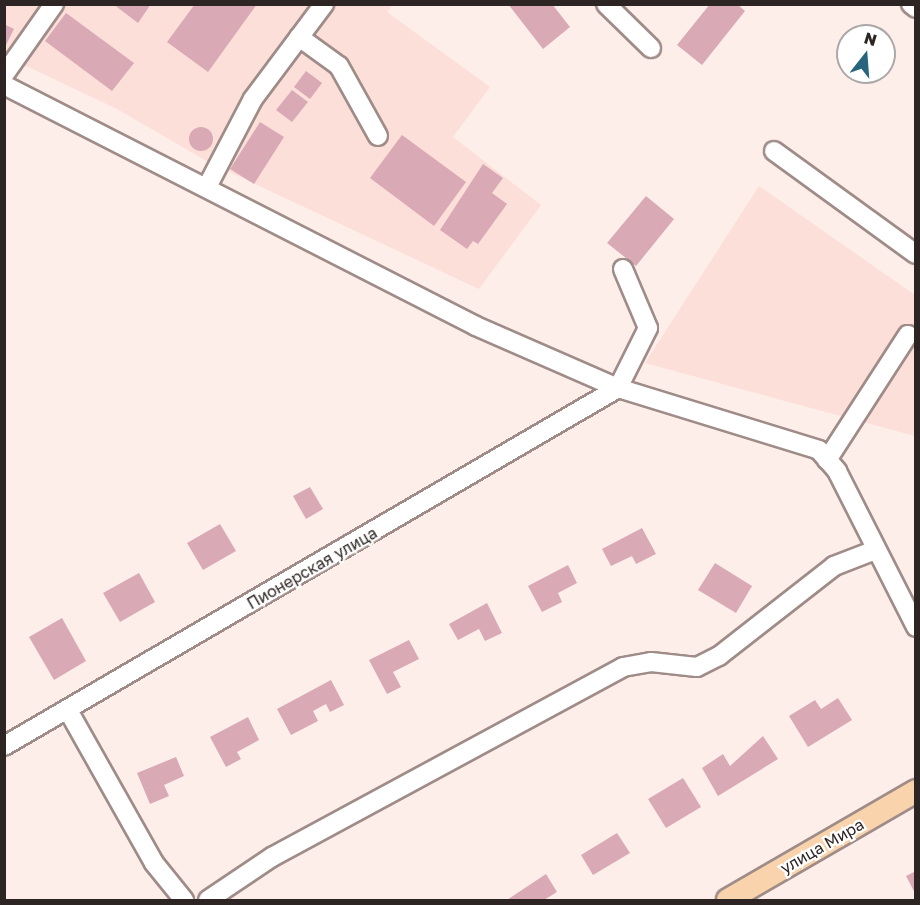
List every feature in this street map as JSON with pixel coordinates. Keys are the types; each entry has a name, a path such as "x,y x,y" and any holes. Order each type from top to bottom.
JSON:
{"main road":[{"name":"улица Мира","path":"728,900 915,791"}],"street":[{"path":"4,75 54,4"},
{"path":"208,184 253,99 324,4"},
{"path":"606,4 651,48"},
{"path":"911,4 915,8"},
{"path":"299,37 339,66 378,136"},
{"path":"4,85 208,184 476,326 618,388 788,438 827,460 915,627"},
{"path":"774,151 915,254"},
{"path":"618,388 648,328 623,269"},
{"path":"827,460 908,335"},
{"name":"Пионерская улица","path":"4,746 69,712 618,388"},
{"path":"208,900 272,857 623,667 651,662 697,667 720,656 834,566 875,550"},
{"path":"69,712 154,863 184,900"}],"shaded area":[{"path":"5,5 392,5 387,12 490,87 453,137 541,205 479,289 210,163 117,109 5,56"},
{"path":"759,186 915,295 915,436 645,363"}],"building":[{"path":"113,4 151,4 138,23"},
{"path":"195,4 257,4 208,72 167,42"},
{"path":"508,4 552,4 570,27 543,49"},
{"path":"710,4 737,4 745,11 702,65 677,45"},
{"path":"66,13 134,63 112,91 45,41"},
{"path":"4,24 14,29 4,49"},
{"path":"306,71 322,83 310,99 294,87"},
{"path":"292,90 308,102 292,122 276,110"},
{"path":"260,122 284,137 254,184 230,169"},
{"path":"196,127 206,127 213,134 213,144 206,151 196,151 189,144 189,134"},
{"path":"402,135 466,182 434,226 370,178"},
{"path":"483,164 503,178 492,193 507,204 478,244 473,241 467,249 440,230"},
{"path":"646,196 674,219 636,266 607,243"},
{"path":"310,487 323,509 306,519 293,496"},
{"path":"220,524 236,551 203,570 187,543"},
{"path":"642,528 656,554 636,564 632,556 611,566 602,549"},
{"path":"715,563 752,586 736,613 698,590"},
{"path":"568,565 577,583 558,593 562,602 542,612 528,586"},
{"path":"139,573 155,602 120,622 103,593"},
{"path":"487,603 502,633 485,641 479,629 458,640 449,624"},
{"path":"62,618 86,661 54,680 29,637"},
{"path":"409,640 419,659 393,672 401,687 387,694 369,660"},
{"path":"331,680 344,705 330,712 326,704 313,711 318,721 291,735 277,709"},
{"path":"838,698 852,720 808,747 789,716 815,700 821,709"},
{"path":"248,717 259,740 237,752 241,759 226,767 210,737"},
{"path":"763,736 778,759 718,796 702,768 723,754 730,766"},
{"path":"176,757 184,776 164,785 169,796 150,804 137,773"},
{"path":"683,778 701,807 666,828 648,799"},
{"path":"617,833 630,853 593,875 581,855"},
{"path":"916,871 916,895 906,876"},
{"path":"546,874 557,892 544,900 507,900"}]}
